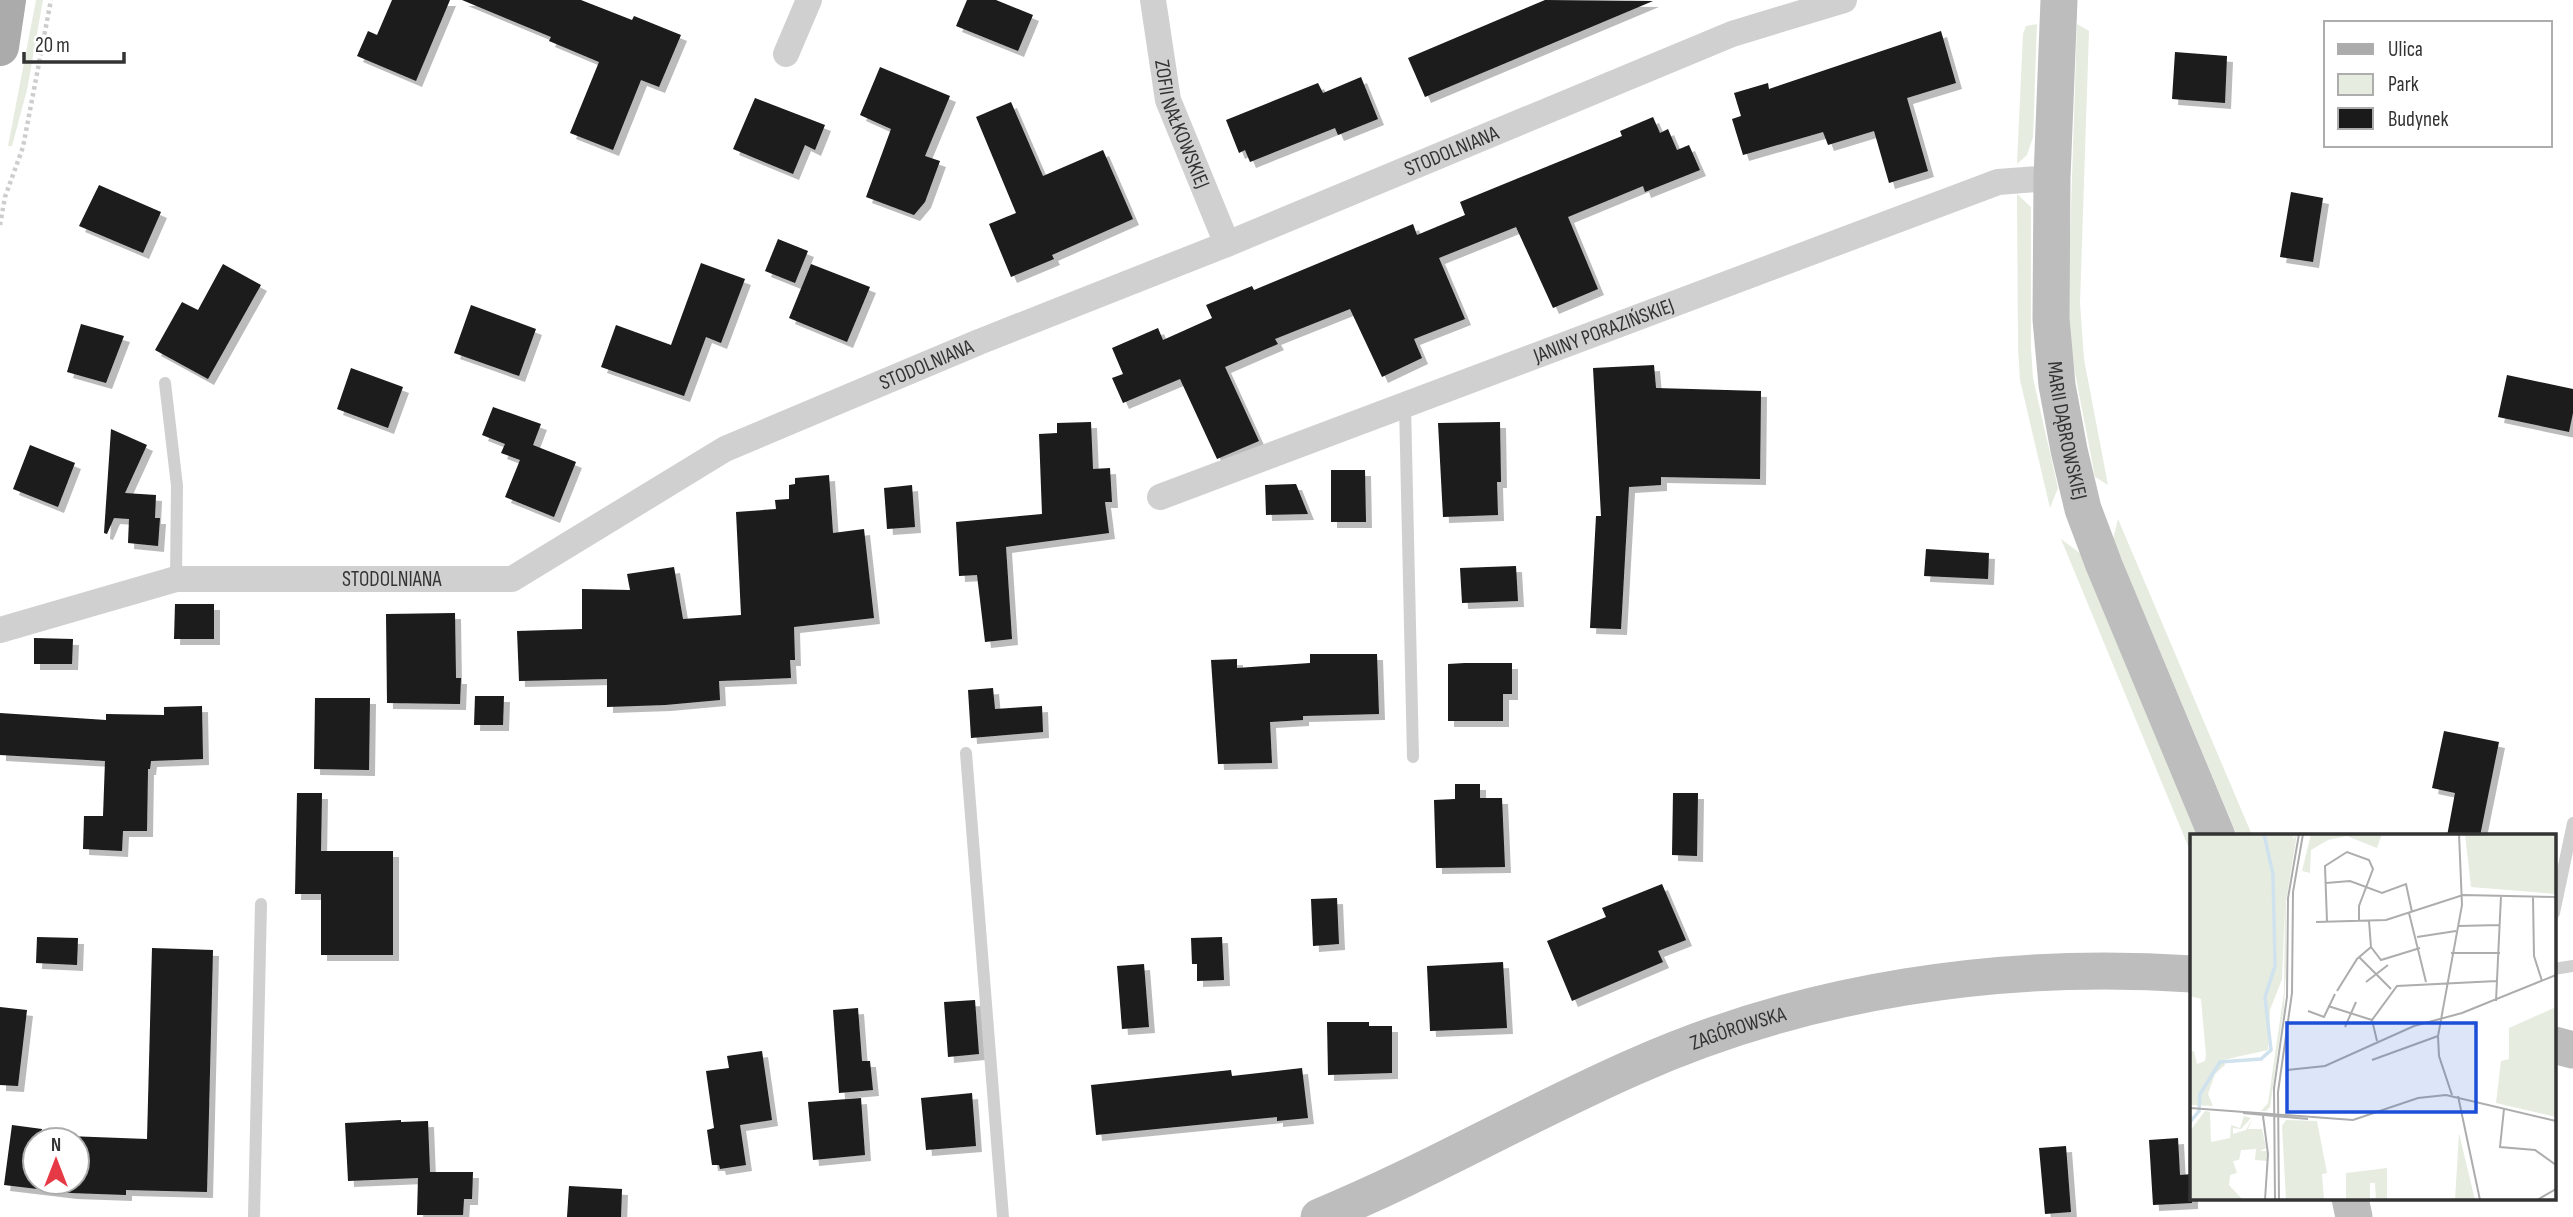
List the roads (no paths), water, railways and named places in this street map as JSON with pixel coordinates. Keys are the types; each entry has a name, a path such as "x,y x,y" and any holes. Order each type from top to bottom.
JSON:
{"main road":[{"path":"0,47 7,0"}],"street":[{"path":"786,54 808,0"},
{"name":"ZOFII NAŁKOWSKIEJ","path":"1153,0 1168,100 1227,244"},
{"name":"STODOLNIANA","path":"0,631 176,579 512,579 726,449 979,342 1227,244 1732,34 1844,0"},
{"name":"MARII DĄBROWSKIEJ","path":"2059,0 2052,178 2051,319 2057,386 2083,509 2217,834"},
{"name":"JANINY PORAZIŃSKIEJ","path":"1160,497 1998,181 2052,178"},
{"name":"ZAGÓROWSKA","path":"1319,1217 1635,1066 1720,1033 1781,1014 1895,989 1994,977 2099,972 2190,974"},
{"path":"2556,1046 2573,1050"}],"lane":[{"path":"165,383 177,486 176,579"},
{"path":"1405,404 1413,757"},
{"path":"966,753 1003,1217"},
{"path":"2556,904 2573,824"},
{"path":"254,1217 261,904"}]}
